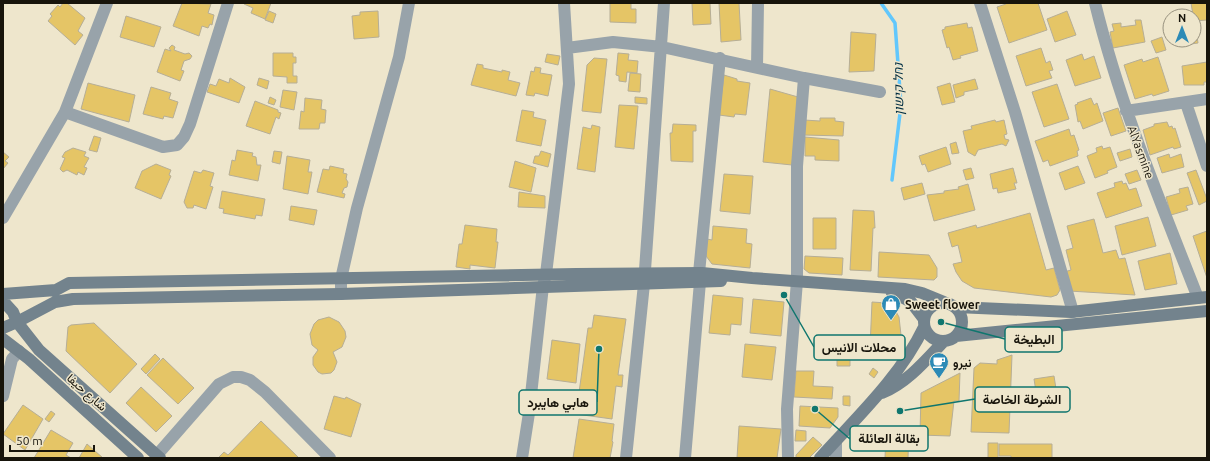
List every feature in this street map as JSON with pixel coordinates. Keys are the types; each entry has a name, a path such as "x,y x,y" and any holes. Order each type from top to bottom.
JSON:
{"street":[{"path":"3,218 65,112 107,3"},
{"path":"65,112 163,147 177,145 184,137 190,124 228,3"},
{"path":"341,294 341,279 359,201 399,57 409,3"},
{"path":"522,458 529,414 543,286 546,274 569,84 568,48 564,3"},
{"path":"626,458 644,278 664,3"},
{"path":"757,67 758,3"},
{"path":"980,3 1015,112 1073,312"},
{"name":"AlYasmine","path":"1096,3 1107,52 1126,110 1203,298"},
{"path":"568,48 612,42 662,47 720,58 804,78 880,92"},
{"path":"685,458 720,58"},
{"path":"788,458 787,409 797,281 797,166 804,78"},
{"path":"1126,110 1207,99"},
{"path":"1186,102 1207,166"},
{"path":"3,294 56,290 69,283 546,274 644,278 752,278 797,281 905,289 956,307 1073,312 1203,298"},
{"path":"3,328 18,322 55,302 73,299 341,294 543,286 644,278"},
{"path":"884,288 911,302 932,338 944,341"},
{"name":"شارع حيفا","path":"3,301 13,312 18,322 39,350 159,456"},
{"path":"820,458 877,395 914,348 928,310 932,306 944,302"},
{"path":"956,307 962,318 960,331 956,336"},
{"path":"877,395 890,390 916,371 944,341 956,336 1207,311"},
{"path":"3,339 19,351 138,458"},
{"path":"3,396 12,359 19,351"},
{"path":"159,456 219,384 233,377 241,377 265,392 330,458"},
{"path":"836,441 836,458"}],"building":[{"path":"63,3 67,3 85,18 78,31 83,35 75,45 48,21 52,16 50,14 58,5 60,7"},
{"path":"182,3 211,4 208,13 214,15 212,25 210,24 208,28 202,26 199,36 173,26"},
{"path":"244,3 271,3 265,19 251,13 253,8"},
{"path":"610,3 631,3 631,9 636,9 636,23 610,22"},
{"path":"692,3 710,3 711,24 693,25"},
{"path":"719,3 739,3 741,40 721,42"},
{"path":"1006,3 1038,3 1047,30 1009,43 997,7"},
{"path":"1191,3 1207,3 1207,20 1202,20 1202,8 1192,8"},
{"path":"269,11 276,14 273,23 265,20"},
{"path":"378,11 379,37 354,39 352,16 360,15 360,12"},
{"path":"1067,11 1076,35 1055,42 1047,19"},
{"path":"126,16 161,27 154,47 120,37"},
{"path":"1135,20 1141,20 1145,42 1113,48 1110,32 1114,31 1112,24 1121,23 1121,27 1136,25"},
{"path":"967,23 968,28 972,27 978,51 960,56 961,58 953,60 949,47 947,48 942,30 945,29 945,27"},
{"path":"851,32 876,34 874,71 849,72"},
{"path":"1162,37 1162,48 1165,48 1166,50 1156,53 1151,41"},
{"path":"172,45 175,47 174,50 185,54 189,53 192,56 190,59 184,61 181,70 184,71 180,81 157,72 165,49 171,51 169,48"},
{"path":"1041,48 1046,63 1050,61 1053,70 1049,71 1052,78 1026,86 1016,56"},
{"path":"273,53 293,53 293,57 296,57 296,63 293,63 293,76 297,76 297,83 287,83 287,77 273,76"},
{"path":"618,53 629,54 628,60 638,61 637,73 627,72 626,82 619,81 619,76 616,75"},
{"path":"547,54 560,56 558,65 545,62"},
{"path":"1082,54 1084,60 1094,56 1101,78 1075,86 1066,60"},
{"path":"1158,57 1169,91 1153,96 1152,94 1135,99 1124,65 1142,59 1143,62"},
{"path":"594,58 607,59 601,113 582,111 587,65"},
{"path":"1207,62 1207,82 1204,82 1204,85 1184,85 1182,66"},
{"path":"477,64 483,65 483,68 510,72 508,80 520,83 516,96 471,85"},
{"path":"535,67 541,68 540,73 552,75 548,96 535,93 534,96 526,95 531,71 534,72"},
{"path":"630,73 641,74 640,92 628,91"},
{"path":"724,75 737,79 737,81 750,83 746,115 735,114 734,117 719,115"},
{"path":"230,78 245,87 239,103 207,92 210,84 216,86 219,79 229,83"},
{"path":"259,78 269,81 267,89 257,85"},
{"path":"975,79 978,89 964,92 964,95 956,98 953,85"},
{"path":"88,83 135,95 129,122 81,109"},
{"path":"950,83 955,102 942,105 937,87"},
{"path":"1057,84 1069,119 1044,127 1032,92"},
{"path":"151,87 171,93 169,99 178,102 173,118 164,116 163,119 143,114"},
{"path":"770,89 798,97 792,165 763,162"},
{"path":"283,90 297,92 294,110 280,107"},
{"path":"270,97 276,100 274,105 268,103"},
{"path":"635,97 647,98 647,104 635,103"},
{"path":"305,98 322,100 321,109 326,110 325,123 320,123 319,129 299,129 301,111 304,112"},
{"path":"1091,98 1094,105 1097,103 1103,121 1083,129 1080,121 1078,122 1075,105"},
{"path":"255,101 278,110 278,112 281,113 279,119 276,117 270,134 246,126"},
{"path":"619,105 638,106 634,149 615,147"},
{"path":"1118,108 1126,131 1111,136 1103,113"},
{"path":"522,110 534,112 533,117 546,120 541,146 516,141"},
{"path":"820,118 835,118 835,121 844,122 843,136 804,135 804,120 820,121"},
{"path":"995,120 996,122 1004,120 1007,134 1004,135 1005,139 1009,140 1006,146 1002,144 978,150 975,156 968,152 963,131 972,129 971,126"},
{"path":"1167,122 1169,127 1172,126 1173,129 1175,128 1181,147 1174,149 1173,147 1150,155 1143,130 1154,126 1154,124"},
{"path":"673,124 696,125 696,131 693,131 693,162 671,161 670,133 672,133"},
{"path":"592,125 600,127 595,172 577,169 583,127 591,129"},
{"path":"1069,129 1071,136 1074,135 1079,150 1077,151 1078,156 1050,166 1048,160 1043,162 1035,141"},
{"path":"94,136 101,138 97,152 89,150"},
{"path":"805,137 839,140 839,161 815,160 815,156 805,156"},
{"path":"956,142 959,153 952,154 950,144"},
{"path":"1102,146 1103,149 1110,147 1117,167 1107,171 1108,173 1095,178 1087,156 1097,152 1096,148"},
{"path":"946,147 951,164 928,172 925,164 922,165 919,156"},
{"path":"73,148 86,152 84,156 89,158 84,167 87,168 84,175 78,172 77,175 67,170 63,172 60,169 65,158 62,157 65,152"},
{"path":"1130,149 1132,157 1120,161 1117,153"},
{"path":"237,150 253,153 252,156 256,157 257,165 261,165 258,181 229,175 232,160 235,161"},
{"path":"274,151 282,152 280,164 272,162"},
{"path":"541,151 551,154 548,167 533,163 535,156 539,156"},
{"path":"3,152 9,157 5,161 8,163 3,169"},
{"path":"1169,154 1170,158 1181,154 1184,167 1162,173 1157,158"},
{"path":"287,156 310,160 308,172 312,172 308,194 283,189"},
{"path":"515,161 536,168 531,192 509,187"},
{"path":"156,164 171,170 169,175 171,176 161,199 135,188 142,171"},
{"path":"330,166 344,169 343,173 347,174 347,187 344,188 342,193 345,194 344,198 317,192 323,169 329,170"},
{"path":"1078,166 1085,183 1065,190 1059,173"},
{"path":"971,168 974,178 966,180 963,170"},
{"path":"1013,168 1017,183 1014,183 1016,189 998,193 997,188 993,189 990,174"},
{"path":"203,170 214,173 210,186 213,187 206,209 194,205 193,208 187,208 184,202 194,171 201,173"},
{"path":"1137,170 1141,180 1129,184 1125,174"},
{"path":"1196,170 1207,199 1207,201 1199,205 1187,173"},
{"path":"724,174 753,176 750,214 720,211"},
{"path":"1122,181 1123,184 1126,183 1129,190 1136,188 1142,206 1106,218 1097,193 1115,187 1114,183"},
{"path":"922,183 925,194 904,200 901,188"},
{"path":"968,184 975,210 934,221 927,195 959,189 958,187"},
{"path":"1188,187 1193,204 1186,206 1188,210 1171,215 1166,197 1180,193 1179,189"},
{"path":"222,191 265,199 262,216 256,215 255,219 223,213 224,209 219,208"},
{"path":"519,192 545,196 545,208 518,207"},
{"path":"291,206 317,210 314,225 289,220"},
{"path":"853,210 874,211 875,228 873,228 871,271 850,270"},
{"path":"1030,213 1046,270 1054,268 1060,290 1057,295 1051,297 974,288 962,281 953,264 962,262 958,245 952,247 948,233 976,225 977,228"},
{"path":"1148,217 1156,246 1122,255 1115,226"},
{"path":"813,218 836,218 836,249 813,249"},
{"path":"1094,219 1103,253 1116,250 1119,259 1125,258 1135,295 1069,291 1064,272 1071,270 1066,250 1073,248 1067,226"},
{"path":"465,225 497,229 496,242 498,242 495,268 470,265 470,269 456,267 459,244 462,244"},
{"path":"713,226 747,229 746,243 752,244 750,268 712,264 706,256 707,239 712,240"},
{"path":"1207,231 1207,278 1193,236"},
{"path":"879,252 929,255 937,268 937,277 934,280 878,277"},
{"path":"1170,253 1177,284 1145,290 1138,261"},
{"path":"805,256 843,258 842,275 809,273 804,269"},
{"path":"713,295 743,298 741,325 731,324 730,335 709,333"},
{"path":"753,299 784,302 781,336 750,333"},
{"path":"872,302 887,303 894,308 899,317 901,335 883,358 870,347"},
{"path":"594,315 626,319 618,375 623,375 622,387 616,386 612,419 576,414 588,328 592,328"},
{"path":"329,317 339,322 345,331 346,337 342,347 333,352 337,362 334,370 331,373 322,374 318,372 313,365 313,357 318,350 312,345 310,334 314,324 318,320"},
{"path":"94,323 137,364 110,393 66,351 68,327 71,325"},
{"path":"552,340 580,344 576,383 547,379"},
{"path":"745,344 776,347 772,380 742,377"},
{"path":"837,350 850,350 850,366 837,366"},
{"path":"155,354 160,359 146,374 141,369"},
{"path":"1012,355 1009,433 971,432 974,368 980,363 997,364 997,360"},
{"path":"163,358 194,388 178,404 147,375"},
{"path":"873,368 878,372 874,378 869,374"},
{"path":"796,371 814,371 813,386 833,387 832,399 794,397"},
{"path":"960,373 959,401 954,401 950,436 920,435 921,393"},
{"path":"1054,376 1059,408 1039,411 1034,379"},
{"path":"141,387 172,416 156,432 126,403"},
{"path":"334,396 345,399 346,397 361,404 351,437 324,429"},
{"path":"843,396 850,396 850,406 843,405"},
{"path":"23,405 43,419 25,450 3,434"},
{"path":"800,406 838,408 838,417 830,428 799,426"},
{"path":"51,411 55,414 49,422 45,419"},
{"path":"579,419 614,424 610,458 573,458"},
{"path":"261,421 299,458 218,458 224,452 228,455"},
{"path":"739,426 781,429 777,458 737,458"},
{"path":"859,427 866,435 856,445 849,438"},
{"path":"893,429 909,429 908,458 885,458 886,434 893,434"},
{"path":"51,430 73,443 66,455 71,458 34,458"},
{"path":"796,430 806,431 806,441 795,441"},
{"path":"813,437 822,445 809,458 796,458 796,455"},
{"path":"988,443 998,443 998,458 988,458"},
{"path":"87,444 103,458 79,458"},
{"path":"999,444 1052,444 1052,458 1011,458 1011,456 999,456"}],"waterway":[{"name":"נחל קישון","path":"881,3 895,23 901,105 892,180"}],"place":[{"name":"محلات الانيس","path":"784,295"},
{"name":"Sweet flower","path":"891,321"},
{"name":"البطيخة","path":"941,322"},
{"name":"هابي هايبرد","path":"599,349"},
{"name":"نيرو","path":"939,379"},
{"name":"بقالة العائلة","path":"815,409"},
{"name":"الشرطة الخاصة","path":"900,411"}]}
